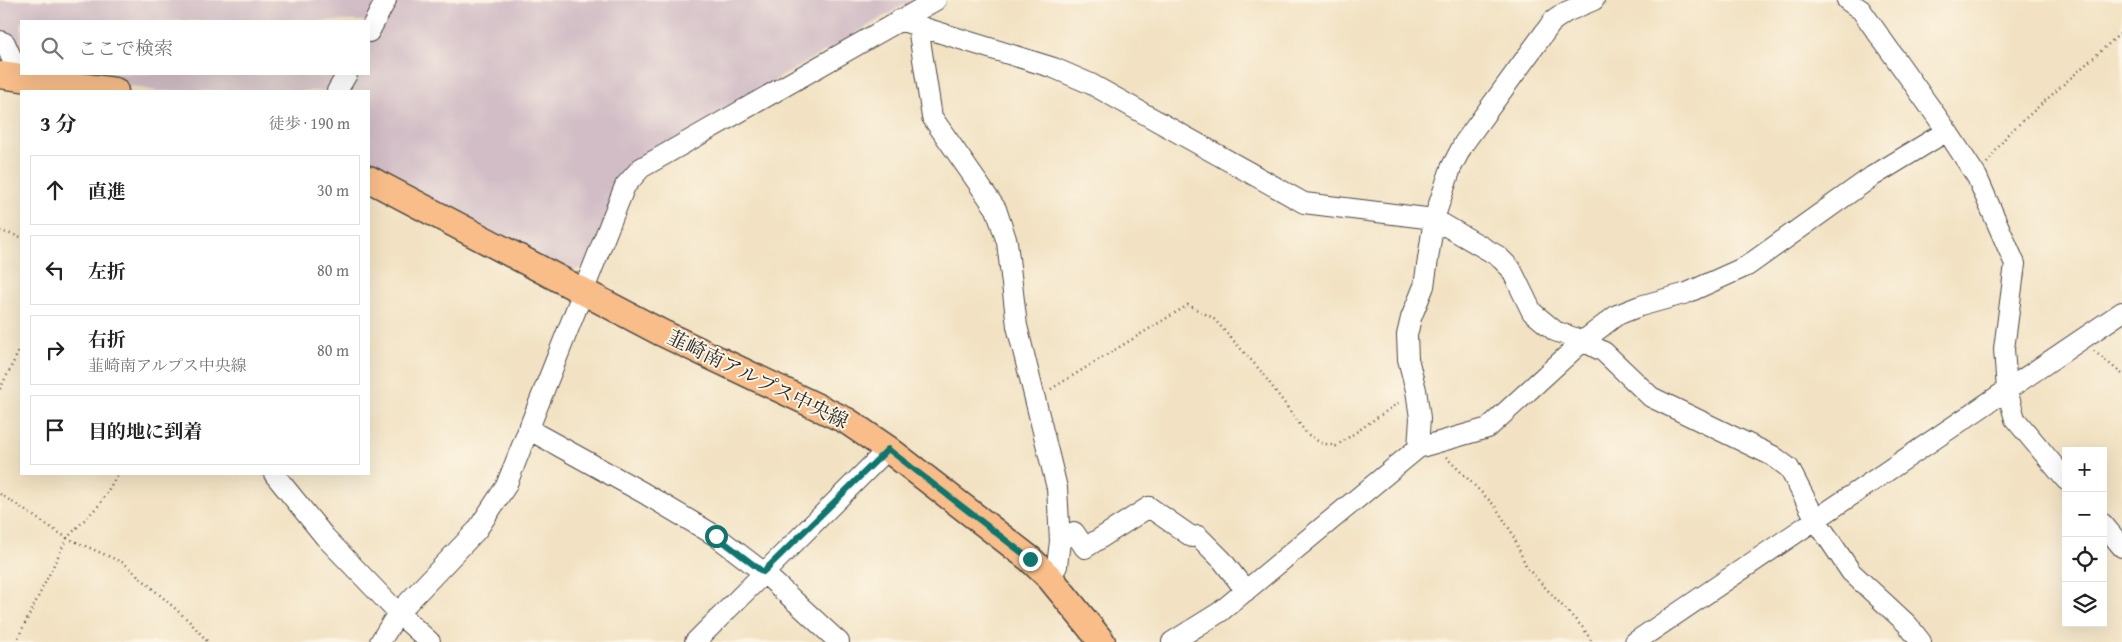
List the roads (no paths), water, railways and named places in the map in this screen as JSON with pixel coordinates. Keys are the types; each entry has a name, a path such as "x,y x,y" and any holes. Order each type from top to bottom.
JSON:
{"main road":[{"path":"10,76 107,90"},
{"name":"韮崎南アルプス中央線","path":"370,180 660,332 847,421 888,449 1030,559 1050,578 1094,639"}],"street":[{"path":"370,30 386,0"},
{"path":"380,642 398,613 477,530 506,486 625,186 641,168 936,0"},
{"path":"1425,446 1416,390 1408,359 1407,335 1411,318 1424,286 1434,219 1451,168 1464,143 1553,21 1566,12 1594,0"},
{"path":"1847,0 1861,10 1947,131 1977,177 2015,264 2004,349 2007,390 2015,420 2062,475"},
{"path":"899,20 1054,68 1091,84 1304,204 1434,219 1498,256 1511,269 1532,312 1555,331 1583,341 1604,352 1651,398 1773,456 1789,468 1816,520 1850,572 1906,624 1921,642"},
{"path":"918,27 932,117 996,209 1007,242 1017,326 1057,488 1060,540 1057,566 1050,578"},
{"path":"0,41 5,43 10,76"},
{"path":"338,90 345,75"},
{"path":"1172,642 1220,612 1425,446 1488,428 1583,341 1617,315 1640,306 1687,293 1747,266 1873,176 1947,131"},
{"path":"1636,642 2122,312"},
{"path":"528,429 642,492 716,536 763,572 838,642"},
{"path":"694,642 888,449"},
{"path":"275,475 325,537 398,613 430,642"},
{"path":"1060,540 1074,532 1085,548 1149,507 1192,537 1198,536 1222,560 1246,590"},
{"path":"2107,529 2122,547"}]}
